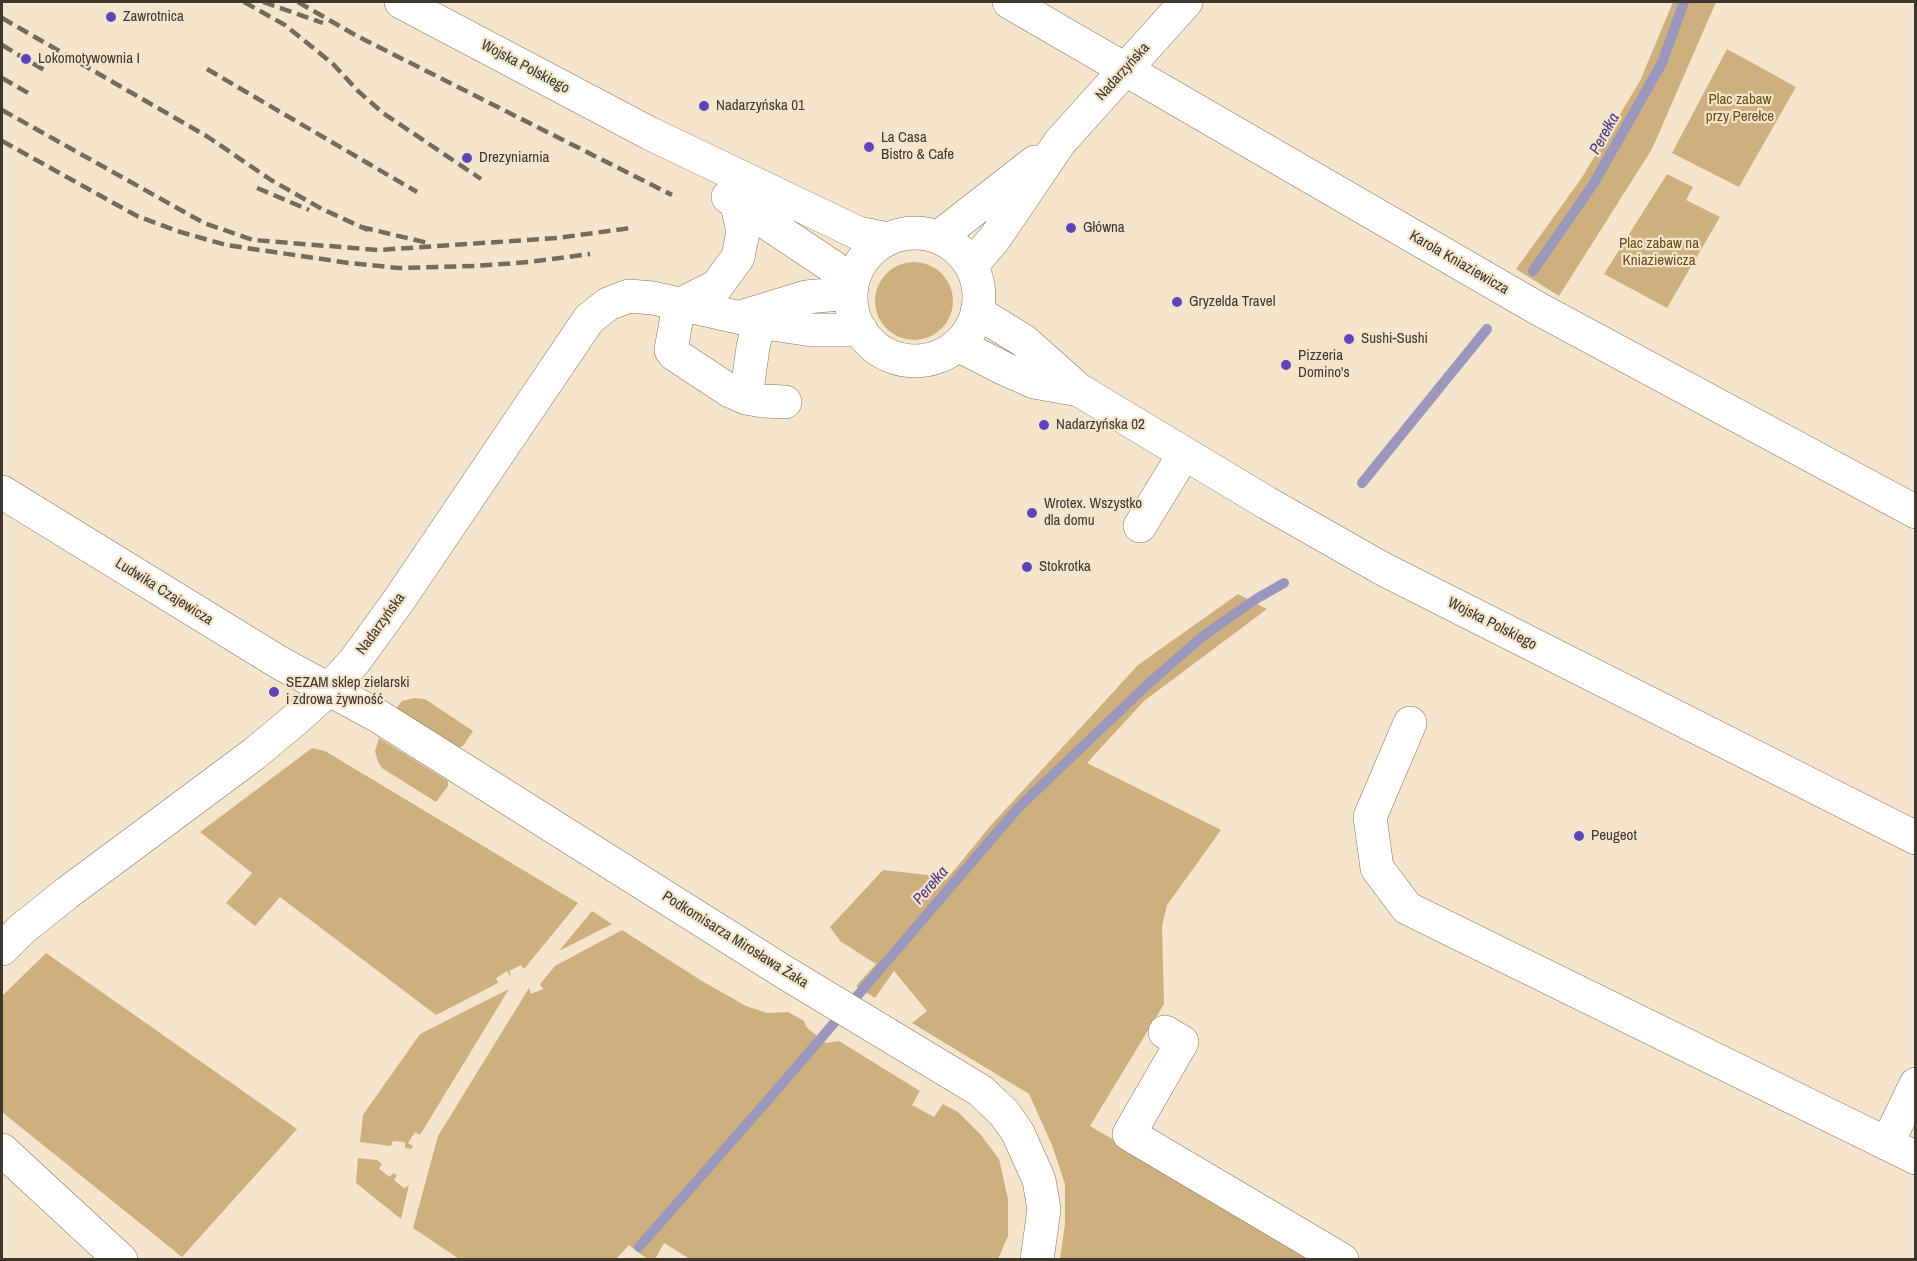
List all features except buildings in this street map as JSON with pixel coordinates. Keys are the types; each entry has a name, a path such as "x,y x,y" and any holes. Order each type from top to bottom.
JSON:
{"street":[{"name":"Wojska Polskiego","path":"401,2 649,133 858,232 886,239"},
{"name":"Karola Kniaziewicza","path":"1008,2 1537,308 1916,512"},
{"name":"Nadarzyńska","path":"972,266 995,238 1060,142 1186,2"},
{"name":"Wojska Polskiego","path":"649,133 737,204 832,267 851,293"},
{"name":"Nadarzyńska","path":"939,237 1060,142"},
{"path":"737,204 743,232 738,257 717,286 679,304 671,350 721,385 746,398 784,402"},
{"path":"913,233 939,237 958,248 972,266 979,286 977,312 972,328 958,345 939,357 917,361 895,357 875,347 861,330 853,312 851,293 854,276 862,261 873,248 886,239 913,233"},
{"path":"746,398 753,347 748,320 806,297 851,293"},
{"name":"Nadarzyńska","path":"2,949 22,929 67,893 254,754 328,690 354,662 399,600 589,320 608,304 629,296 652,298 748,320 812,330 861,330"},
{"name":"Wojska Polskiego","path":"977,312 1024,341 1079,390 1184,454 1383,569 1916,838"},
{"name":"Wojska Polskiego","path":"958,345 1034,382 1079,390"},
{"path":"1140,526 1184,454"},
{"name":"Ludwika Czajewicza","path":"2,492 280,663 328,690"},
{"name":"Podkomisarza Mirosława Żaka","path":"328,690 378,716 821,994 981,1091 1009,1119 1040,1180 1044,1209 1037,1260"},
{"path":"1410,723 1370,817 1377,868 1407,908 1901,1151 1916,1084"},
{"path":"1165,1032 1182,1042 1130,1134 1342,1260"},
{"path":"2,1150 122,1260"}],"green space":[{"path":"1673,2 1716,2 1652,149 1559,296 1516,269 1581,179 1640,81"},
{"name":"Plac zabaw przy Perełce","path":"1727,49 1796,87 1739,187 1672,153"},
{"name":"Plac zabaw na Kniaziewicza","path":"1667,174 1693,187 1686,200 1720,217 1667,308 1604,274"},
{"path":"914,262 929,265 942,273 950,286 953,301 950,316 942,329 929,337 914,340 899,337 886,329 878,316 875,301 878,286 886,273 899,265"},
{"path":"1238,594 1267,609 1144,701 1087,763 1221,830 1167,905 1162,926 1164,1004 1090,1126 1316,1259 1060,1259 1065,1224 1065,1184 1052,1145 1029,1094 912,1023 927,1011 894,971 875,998 856,986 876,964 840,941 830,927 883,870 937,876 946,880 992,824 1138,665"},
{"path":"414,698 425,699 473,731 463,746 456,748 394,711 402,701"},
{"path":"379,738 448,781 448,786 436,802 382,768 375,751"},
{"path":"312,748 325,751 578,903 524,969 521,965 509,971 510,976 507,971 496,978 498,983 436,1015 280,897 255,926 226,903 252,873 200,832"},
{"path":"592,911 612,924 559,951"},
{"path":"622,930 746,1006 767,1013 788,1012 804,1021 806,1027 826,1043 839,1041 920,1091 912,1105 934,1117 943,1104 958,1112 981,1135 999,1159 1008,1199 1008,1236 998,1259 690,1259 664,1243 655,1259 647,1259 629,1245 616,1259 459,1259 413,1228 438,1136 529,988 531,994 543,989 540,984 555,966"},
{"path":"46,953 297,1129 182,1257 2,1112 2,996"},
{"path":"509,989 420,1135 415,1132 408,1143 413,1146 411,1149 405,1148 405,1142 393,1141 391,1146 360,1142 363,1115 420,1034"},
{"path":"358,1158 377,1160 382,1164 379,1169 390,1177 393,1173 397,1175 394,1180 404,1188 409,1185 401,1219 356,1183"}],"waterway":[{"name":"Perełka","path":"1533,271 1594,183 1662,63 1684,2"},
{"name":"Perełka","path":"1362,483 1487,329"},
{"name":"Perełka","path":"639,1247 1018,808 1148,684 1203,636 1256,599 1284,583"}],"railway":[{"path":"244,2 285,25 333,64 383,113 481,179"},
{"path":"263,2 323,23"},
{"path":"298,2 357,36 672,195"},
{"path":"2,18 208,137 271,180 322,209 368,230"},
{"path":"2,45 44,70"},
{"path":"207,69 417,192"},
{"path":"2,78 30,94"},
{"path":"2,110 204,223 253,240 378,250 557,238 631,228"},
{"path":"2,141 137,216 177,231 226,245 399,268 475,266 590,254"},
{"path":"257,188 309,210"},
{"path":"361,227 428,243"}],"place":[{"name":"Zawrotnica","path":"111,17"},
{"name":"Lokomotywownia I","path":"26,59"},
{"name":"Nadarzyńska 01","path":"704,106"},
{"name":"La Casa Bistro & Cafe","path":"869,147"},
{"name":"Drezyniarnia","path":"467,158"},
{"name":"Główna","path":"1071,228"},
{"name":"Gryzelda Travel","path":"1177,302"},
{"name":"Sushi-Sushi","path":"1349,339"},
{"name":"Pizzeria Domino's","path":"1286,365"},
{"name":"Nadarzyńska 02","path":"1044,425"},
{"name":"Wrotex. Wszystko dla domu","path":"1032,513"},
{"name":"Stokrotka","path":"1027,567"},
{"name":"SEZAM sklep zielarski i zdrowa żywność","path":"274,692"},
{"name":"Peugeot","path":"1579,836"}]}
